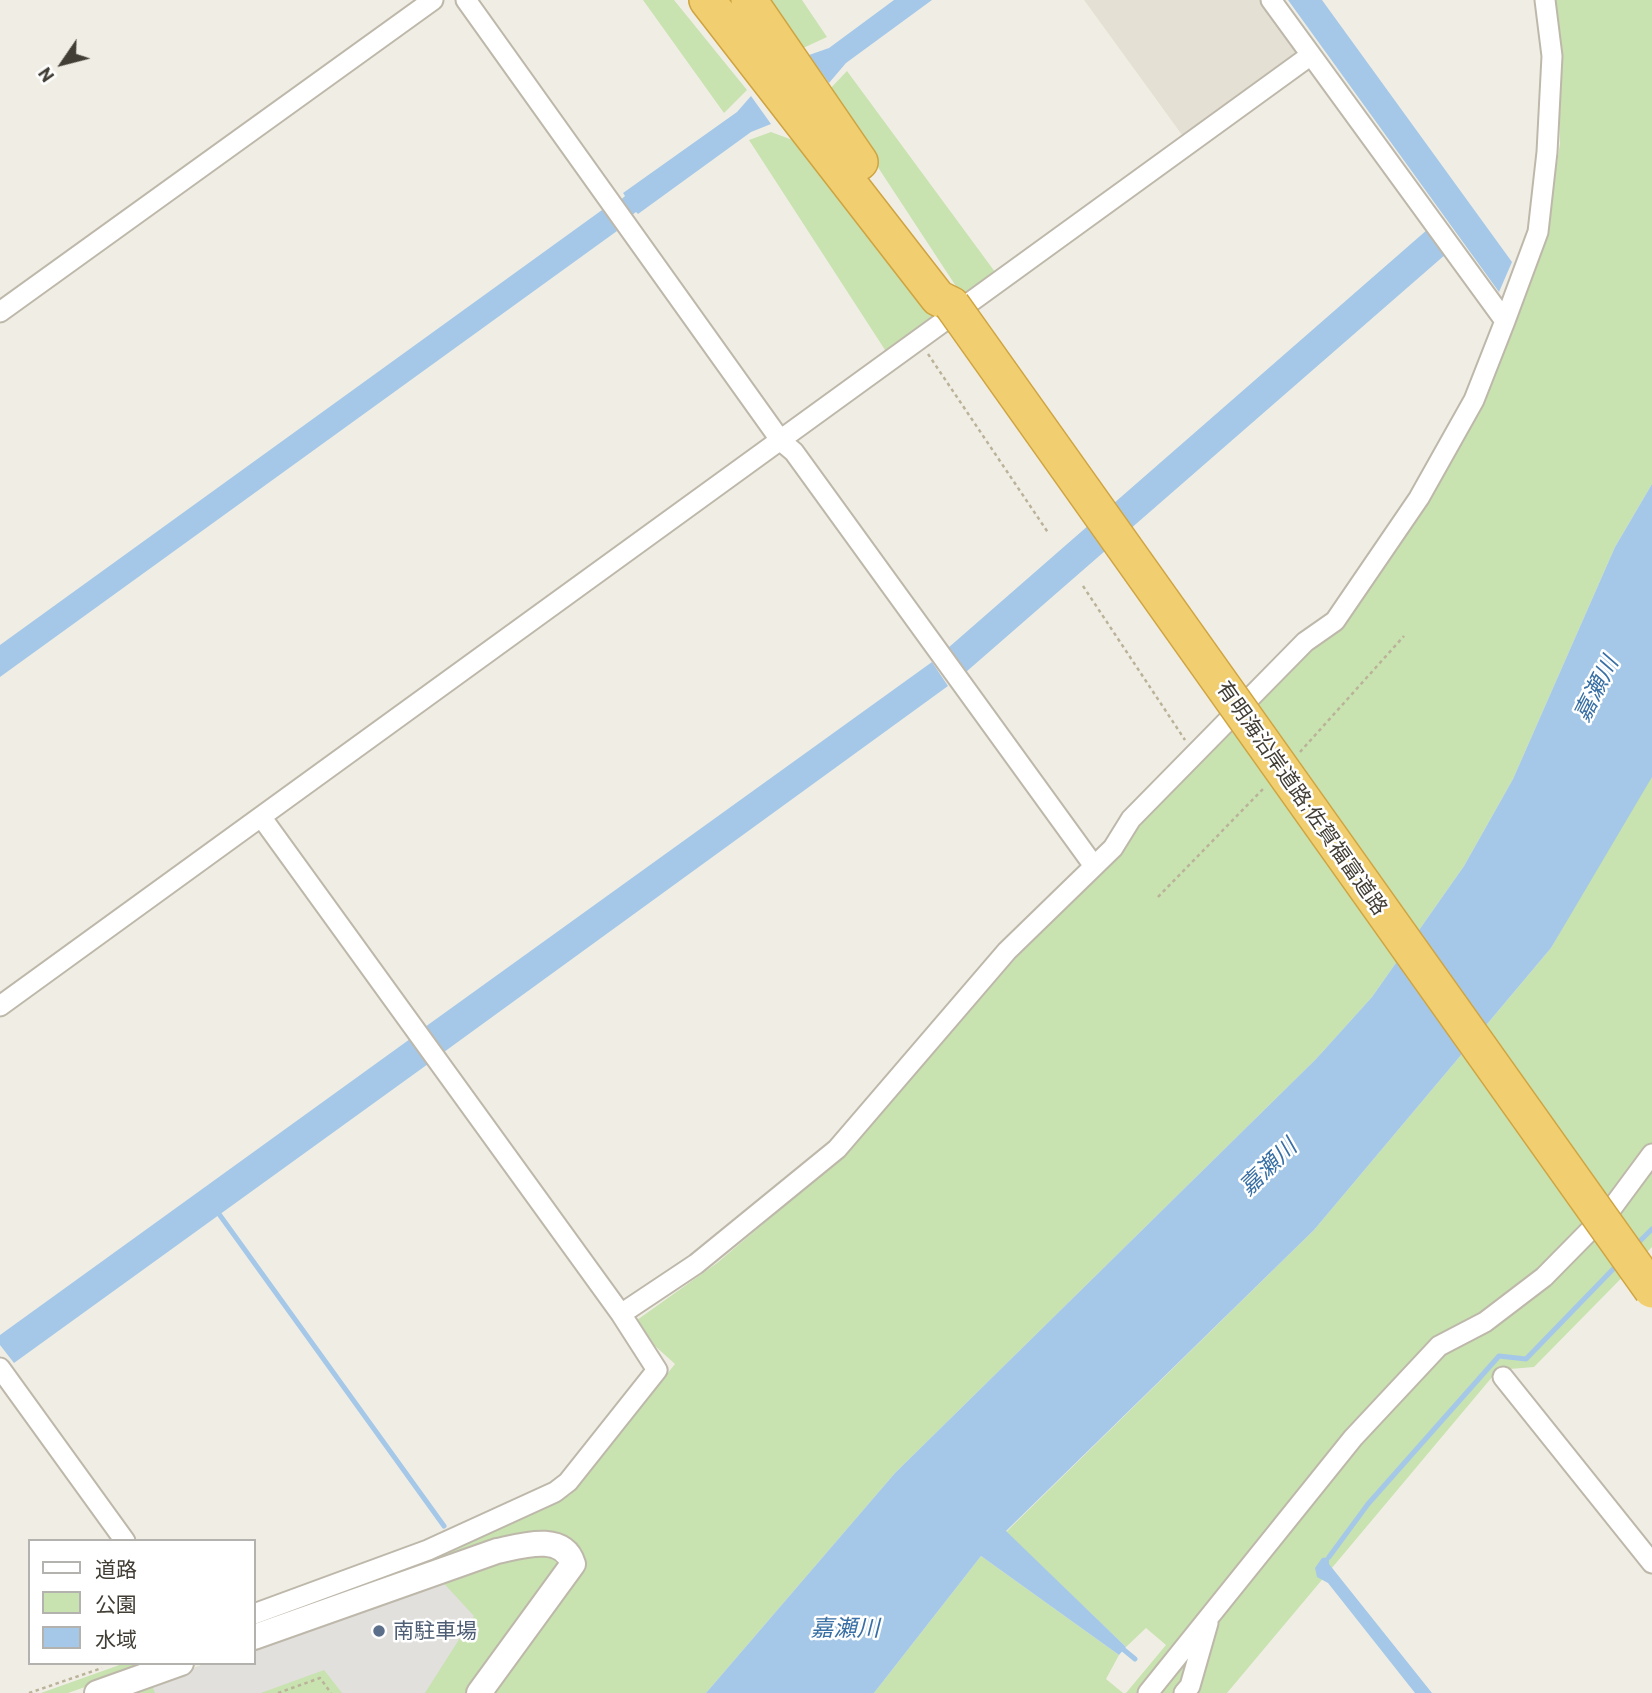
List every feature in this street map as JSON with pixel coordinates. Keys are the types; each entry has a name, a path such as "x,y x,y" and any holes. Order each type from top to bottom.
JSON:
{"highway":[{"path":"707,0 938,299 952,305"},
{"path":"749,0 948,291 952,305"},
{"name":"有明海沿岸道路;佐賀福富道路","path":"952,305 1652,1290"}],"street":[{"path":"0,312 433,0"},
{"path":"466,0 781,441 794,452 1094,866"},
{"path":"1271,0 1506,321"},
{"path":"621,1314 696,1264 837,1149 1007,951 1113,848 1131,819 1305,642 1335,621 1419,498 1474,401 1538,232 1547,152 1552,56 1545,0"},
{"path":"0,1006 1311,55"},
{"path":"256,1613 428,1550 555,1492 568,1482 657,1370 621,1314 262,818"},
{"path":"1148,1693 1353,1437 1439,1346 1485,1322 1544,1277 1612,1208 1652,1154"},
{"path":"0,1368 124,1539"},
{"path":"1503,1377 1652,1563"},
{"path":"256,1636 497,1551 532,1543 555,1545 570,1555 573,1564 479,1693"},
{"path":"1184,1693 1191,1686 1210,1615"},
{"path":"97,1693 175,1665"}],"path":[{"path":"919,340 1049,534"},
{"path":"1083,586 1195,754"},
{"path":"29,1693 102,1668"},
{"path":"278,1693 320,1678 331,1693"}],"shaded area":[{"path":"1084,0 1269,0 1306,51 1185,139"},
{"name":"南駐車場","path":"438,1577 474,1616 425,1693 342,1693 324,1670 261,1693 155,1693 151,1683 202,1665 256,1665 256,1645"}],"green space":[{"path":"643,0 674,0 747,90 724,113"},
{"path":"768,0 802,0 827,37 801,49"},
{"path":"1556,0 1652,0 1652,484 1615,547 1513,779 1464,866 1372,997 1316,1059 895,1473 706,1693 122,1693 202,1665 256,1665 256,1662 438,1577 570,1540 256,1627 256,1617 436,1553 570,1495 675,1364 655,1346 637,1320 717,1263 847,1153 1016,958 1122,852 1135,825 1305,650 1423,507 1545,237 1560,144"},
{"path":"847,71 998,276 965,300 828,91"},
{"path":"771,132 806,145 937,315 887,353 749,140"},
{"path":"1652,728 1652,1247 1534,1367 1498,1370 1227,1693 1126,1693 1166,1645 1146,1628 1126,1647 1006,1532 1314,1230 1551,948 1623,821"},
{"path":"981,1556 1119,1655 1106,1679 1123,1693 874,1693"},
{"path":"119,1665 147,1665 68,1693 41,1693"}],"water":[{"path":"894,0 932,0 846,63 829,83 809,55 829,48"},
{"path":"1288,0 1322,0 1512,262 1499,292"},
{"path":"751,96 771,124 751,132 638,214 636,212 615,228 617,231 0,677 0,645 602,210 607,212 625,196 623,193 737,112"},
{"path":"1428,229 1446,254 966,672 948,648"},
{"name":"嘉瀬川","path":"1652,484 1652,777 1551,948 1314,1230 1006,1531 1126,1647 1119,1655 981,1556 874,1693 706,1693 895,1473 1316,1059 1372,997 1464,866 1513,779 1615,547"},
{"path":"932,662 948,686 444,1052 425,1027"},
{"path":"410,1039 428,1064 14,1363 0,1345 0,1335"},
{"path":"1329,1557 1329,1564 1432,1693 1415,1693 1328,1583 1317,1577 1315,1568 1322,1558"}],"waterway":[{"path":"219,1214 444,1526"},
{"path":"1635,1246 1652,1229"},
{"path":"1329,1557 1368,1504 1499,1356 1526,1359 1619,1263"},
{"path":"1118,1645 1135,1659"}],"place":[{"name":"南駐車場","path":"379,1631"}]}
